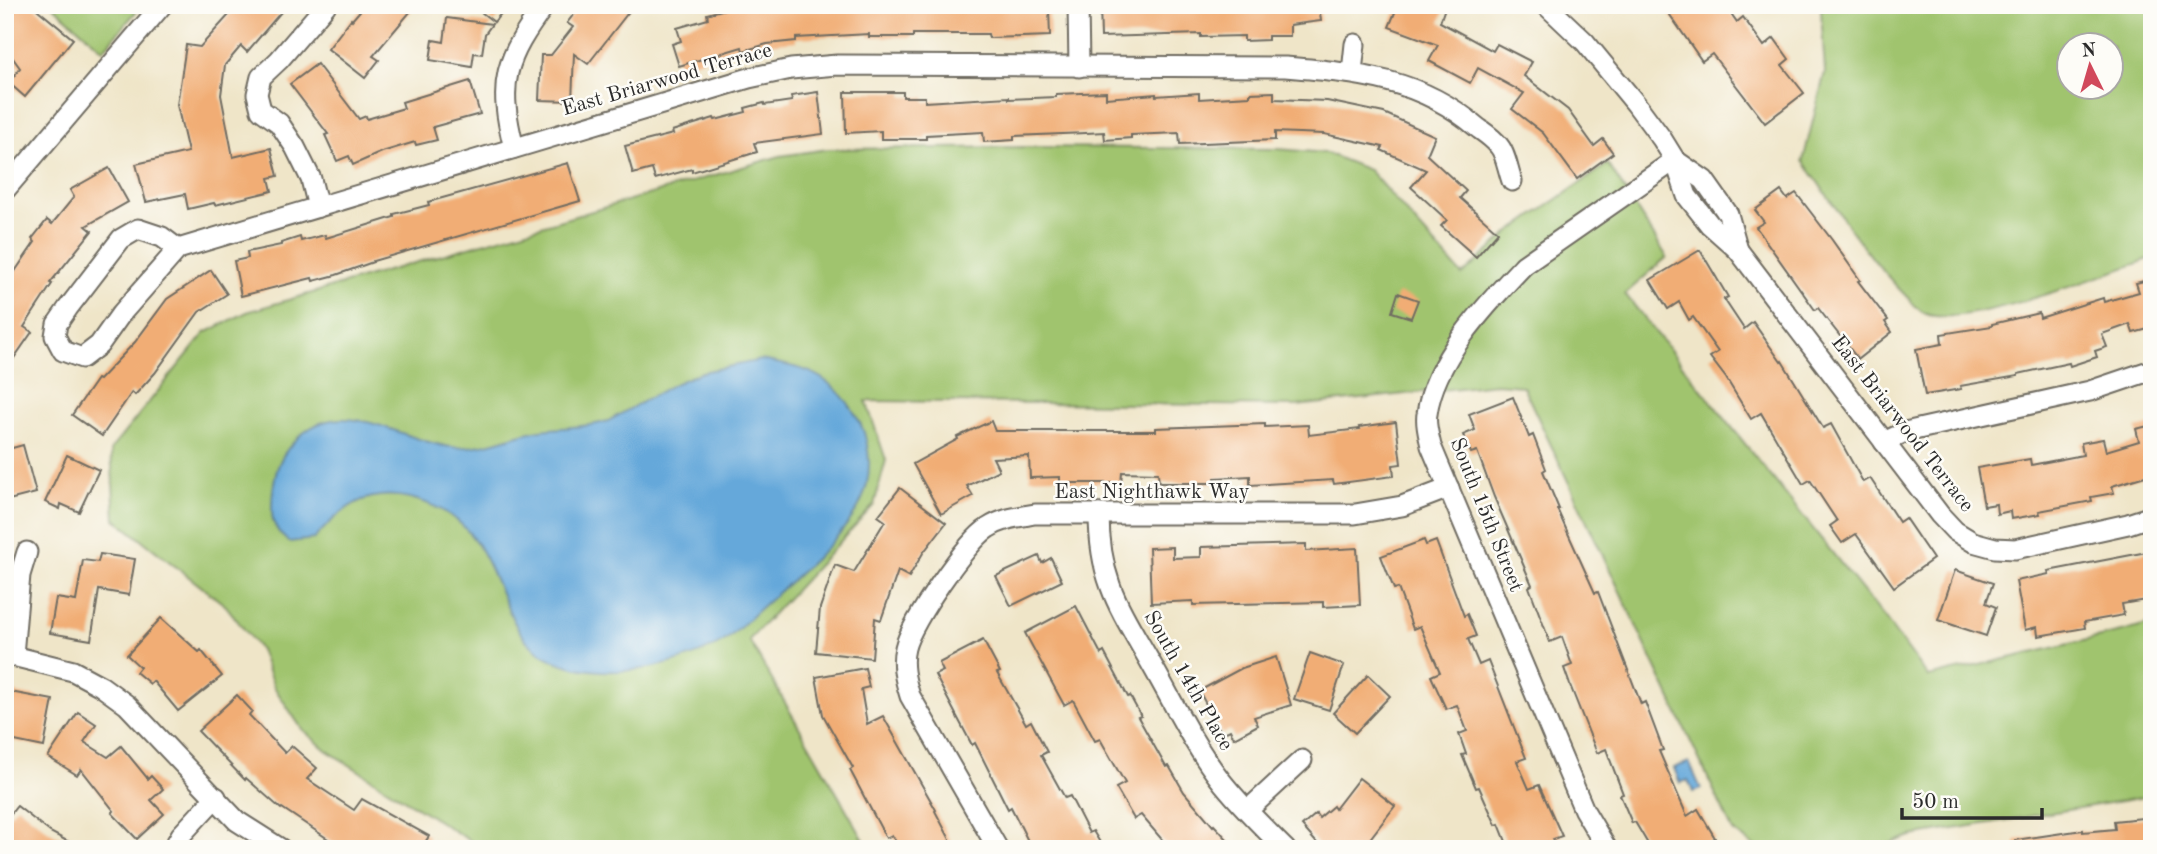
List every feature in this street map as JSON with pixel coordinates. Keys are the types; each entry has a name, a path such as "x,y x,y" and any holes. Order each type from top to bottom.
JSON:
{"street":[{"path":"5,190 162,5"},
{"path":"318,207 311,179 295,147 279,124 261,110 257,94 261,77 326,5"},
{"path":"514,148 505,105 506,82 511,60 525,33 545,5"},
{"path":"1078,5 1079,67"},
{"path":"1546,5 1593,52 1636,104 1675,160"},
{"path":"1352,72 1355,44"},
{"name":"East Briarwood Terrace","path":"178,249 749,78 791,69 837,65 1285,67 1352,72 1387,79 1425,94 1465,117 1500,147 1512,181"},
{"name":"East Briarwood Terrace","path":"1675,160 1704,180 1718,199 1728,214 1738,250"},
{"name":"East Briarwood Terrace","path":"1675,160 1687,196 1699,212 1738,250 1955,531 1973,542 1995,548 2015,549 2128,524 2152,516"},
{"name":"South 15th Street","path":"1607,849 1584,810 1431,446 1426,417 1431,394 1453,351 1495,296 1524,265 1675,160"},
{"path":"1699,212 1718,199"},
{"path":"138,229 162,237 178,249 121,314 99,345 82,358 63,351 55,336 57,324 121,239 138,229"},
{"path":"1884,442 1905,432 2090,391 2152,370"},
{"name":"East Nighthawk Way","path":"998,849 910,696 903,664 909,636 930,600 974,540 988,528 1009,518 1035,514 1355,514 1402,506 1449,488"},
{"name":"South 14th Place","path":"1099,514 1101,556 1107,581 1119,609 1190,733 1218,776 1285,849"},
{"path":"27,552 20,575 9,654 73,671 101,686 127,705 237,821 281,849"},
{"path":"1248,810 1302,760"},
{"path":"173,849 180,835 216,797"}],"green space":[{"path":"52,5 142,5 103,50"},
{"path":"1823,5 2152,5 2152,258 2002,307 1944,317 1920,311 1891,281 1865,248 1803,161 1825,72 1821,11"},
{"path":"828,149 1278,149 1326,153 1369,170 1462,275 1510,232 1608,164 1667,257 1625,294 1883,616 1928,677 2152,623 2152,796 1911,836 1876,849 1758,849 1733,831 1523,386 1496,384 1296,406 866,401 886,460 874,505 749,640 869,849 483,849 326,750 302,729 274,687 260,650 226,606 115,519 111,449 205,333 247,312 780,156"}],"water":[{"path":"761,360 799,368 820,377 848,403 860,423 869,456 869,474 865,490 851,519 807,567 724,641 704,652 680,660 627,671 601,671 575,668 552,660 533,647 520,632 472,536 447,513 431,505 394,496 367,498 345,510 314,539 289,542 278,531 273,519 273,490 281,460 294,441 318,424 337,419 356,420 433,443 452,447 475,446 529,432 608,421 676,383 702,372"},
{"path":"1689,762 1701,789 1693,792 1688,780 1680,783 1674,768"}],"building":[{"path":"5,5 32,5 73,39 25,97 9,83 20,68 5,47"},
{"path":"238,5 287,5 247,52 241,46 225,65 221,95 233,157 271,148 278,176 269,178 272,191 188,209 185,194 146,202 136,164 188,152 177,105 186,45 200,47"},
{"path":"365,5 416,5 373,56 379,60 365,78 328,49"},
{"path":"472,5 508,5 494,22"},
{"path":"581,5 634,5 588,64 574,54 572,101 539,100 541,55 551,55 573,27 567,23"},
{"path":"740,5 1038,5 1038,10 1049,9 1050,36 989,38 988,34 913,34 913,37 869,37 869,34 796,38 796,41 767,44 743,51 742,47 679,66 672,44 681,41 677,28 708,19 707,14"},
{"path":"1100,5 1319,5 1321,21 1290,25 1290,36 1268,36 1268,40 1244,41 1244,36 1201,37 1201,34 1101,37"},
{"path":"1398,5 1446,5 1440,22 1493,51 1497,44 1532,62 1524,76 1568,110 1594,146 1603,139 1613,153 1577,179 1543,133 1512,109 1524,93 1478,68 1470,83 1429,61 1438,45 1389,27"},
{"path":"1663,5 1725,5 1737,22 1743,17 1764,46 1774,38 1789,59 1782,65 1804,93 1765,123 1712,54 1702,61"},
{"path":"447,18 492,24 485,34 482,54 474,53 472,67 430,60 433,40 444,42"},
{"path":"317,64 359,119 404,108 402,102 470,81 480,114 433,127 437,140 416,145 415,142 382,152 353,165 349,156 337,161 325,135 328,134 290,84"},
{"path":"818,92 823,134 754,143 757,152 692,172 692,169 655,179 652,169 633,174 625,146 673,134 672,131 714,118 715,120 746,112 745,108 764,103 792,101 791,96"},
{"path":"845,92 903,92 903,97 925,97 925,102 1056,97 1056,94 1106,92 1106,98 1199,93 1199,99 1274,92 1274,99 1327,101 1384,113 1435,136 1427,155 1466,191 1460,198 1498,232 1476,257 1441,226 1447,220 1411,187 1426,170 1381,150 1383,147 1324,134 1275,132 1275,140 1180,144 1179,133 1131,135 1131,138 1105,140 1104,132 1014,136 1014,140 984,142 983,132 926,135 926,139 881,139 881,131 846,133"},
{"path":"568,163 580,201 373,261 336,275 313,281 312,278 241,296 234,261 248,258 247,252 281,245 300,237 301,241 325,235 326,238 394,217 394,214 429,205 428,202"},
{"path":"109,168 128,202 86,226 92,231 50,283 52,284 24,327 32,332 5,371 5,286 35,242 32,239 47,220 52,224 74,197 70,190"},
{"path":"1781,191 1787,199 1796,193 1888,320 1885,322 1892,332 1858,359 1818,308 1815,310 1756,227 1764,222 1755,210"},
{"path":"1700,250 1728,297 1724,299 1744,329 1753,322 1782,361 1823,428 1831,424 1863,482 1870,478 1899,522 1905,518 1933,559 1894,587 1856,534 1842,543 1830,526 1837,521 1810,480 1803,484 1761,413 1751,419 1710,357 1718,352 1693,317 1689,320 1679,302 1668,309 1650,280"},
{"path":"211,270 227,294 199,312 155,373 135,395 132,392 102,436 72,415 97,379 99,380 135,342 167,299"},
{"path":"2152,279 2152,328 2133,333 2130,324 2102,334 2107,347 2095,351 2097,357 2070,366 2069,363 1925,395 1916,349 1942,344 1941,334 1992,326 2039,313 2040,318 2103,298 2104,302 2139,292 2136,283"},
{"path":"1398,293 1418,300 1411,318 1392,312"},
{"path":"1513,397 1529,437 1533,435 1557,509 1595,593 1598,592 1641,704 1645,702 1663,750 1659,751 1687,816 1698,809 1715,838 1698,849 1651,849 1635,822 1632,823 1606,749 1597,753 1570,685 1564,668 1572,665 1562,637 1550,642 1529,587 1532,585 1477,451 1471,453 1463,435 1475,430 1469,414"},
{"path":"991,421 995,431 1156,431 1156,428 1308,425 1309,435 1396,422 1401,464 1393,465 1394,476 1334,484 1333,480 1250,485 1250,476 1215,478 1215,483 1159,483 1158,473 1122,472 1121,483 1060,483 1060,477 1030,478 1029,456 993,458 999,470 967,486 973,496 941,514 913,464 958,439 957,437"},
{"path":"2152,425 2152,474 2112,486 2114,493 2091,497 2092,501 2011,519 2010,511 1997,514 1996,504 1984,506 1977,468 2030,459 2031,465 2083,455 2081,443 2103,439 2106,451 2139,441 2136,429"},
{"path":"23,445 36,493 5,501 5,450"},
{"path":"67,455 99,470 79,512 61,504 60,509 45,502"},
{"path":"900,488 946,523 909,577 898,571 881,620 875,618 872,658 816,652 820,608 835,565 854,572 885,521 878,516"},
{"path":"1424,540 1426,545 1436,541 1464,616 1467,614 1476,636 1468,639 1479,665 1488,661 1526,758 1517,761 1529,789 1539,785 1562,836 1553,839 1557,849 1509,849 1479,787 1476,788 1462,755 1466,754 1459,734 1467,731 1457,705 1446,709 1431,676 1440,672 1420,626 1413,629 1398,588 1394,589 1381,556"},
{"path":"1306,544 1306,551 1357,548 1360,605 1323,607 1323,602 1193,605 1193,601 1151,603 1149,548 1173,547 1173,558 1201,557 1201,547"},
{"path":"2152,551 2152,599 2122,604 2124,615 2084,622 2085,628 2038,636 2037,627 2025,630 2016,581 2049,574 2048,571"},
{"path":"100,554 135,559 129,595 99,590 91,640 50,633 56,598 76,601 83,560 98,562"},
{"path":"1039,556 1042,563 1051,558 1062,581 1011,606 996,576"},
{"path":"1955,570 1993,583 1986,603 1996,607 1986,636 1938,620"},
{"path":"1076,606 1101,654 1104,652 1128,697 1130,696 1141,716 1138,717 1166,767 1169,766 1184,792 1229,841 1222,849 1170,849 1141,815 1134,819 1116,788 1125,783 1100,739 1095,741 1073,700 1064,705 1025,633"},
{"path":"161,618 199,652 201,650 222,676 178,711 153,681 150,684 136,672 140,667 127,655"},
{"path":"983,640 1000,672 997,673 1026,724 1031,721 1047,752 1041,755 1065,798 1070,796 1089,833 1093,831 1104,849 1032,849 1011,807 1008,809 975,743 972,745 935,675 943,671 939,663"},
{"path":"1310,653 1344,665 1329,710 1294,699"},
{"path":"1276,657 1291,705 1254,717 1258,725 1234,738 1230,730 1222,734 1199,691 1242,668"},
{"path":"865,668 869,687 861,689 867,724 883,716 955,849 900,849 892,835 886,838 850,770 853,768 823,715 816,677"},
{"path":"1368,675 1390,696 1355,733 1333,713"},
{"path":"5,691 53,700 44,747 5,739"},
{"path":"237,695 252,711 249,715 285,753 292,746 317,768 307,779 354,810 362,799 429,836 421,849 343,849 281,809 246,778 245,780 198,731"},
{"path":"78,712 96,724 84,742 108,757 121,746 148,779 151,776 163,789 151,800 164,814 137,839 112,813 114,811 81,769 77,775 48,757"},
{"path":"1359,778 1395,806 1362,849 1322,849 1302,826 1316,814 1319,818 1333,806 1335,809"},
{"path":"17,806 50,832 82,849 5,849 5,821"},
{"path":"2152,817 2152,849 2016,849 2015,840 2083,830 2115,829 2114,821"}]}
